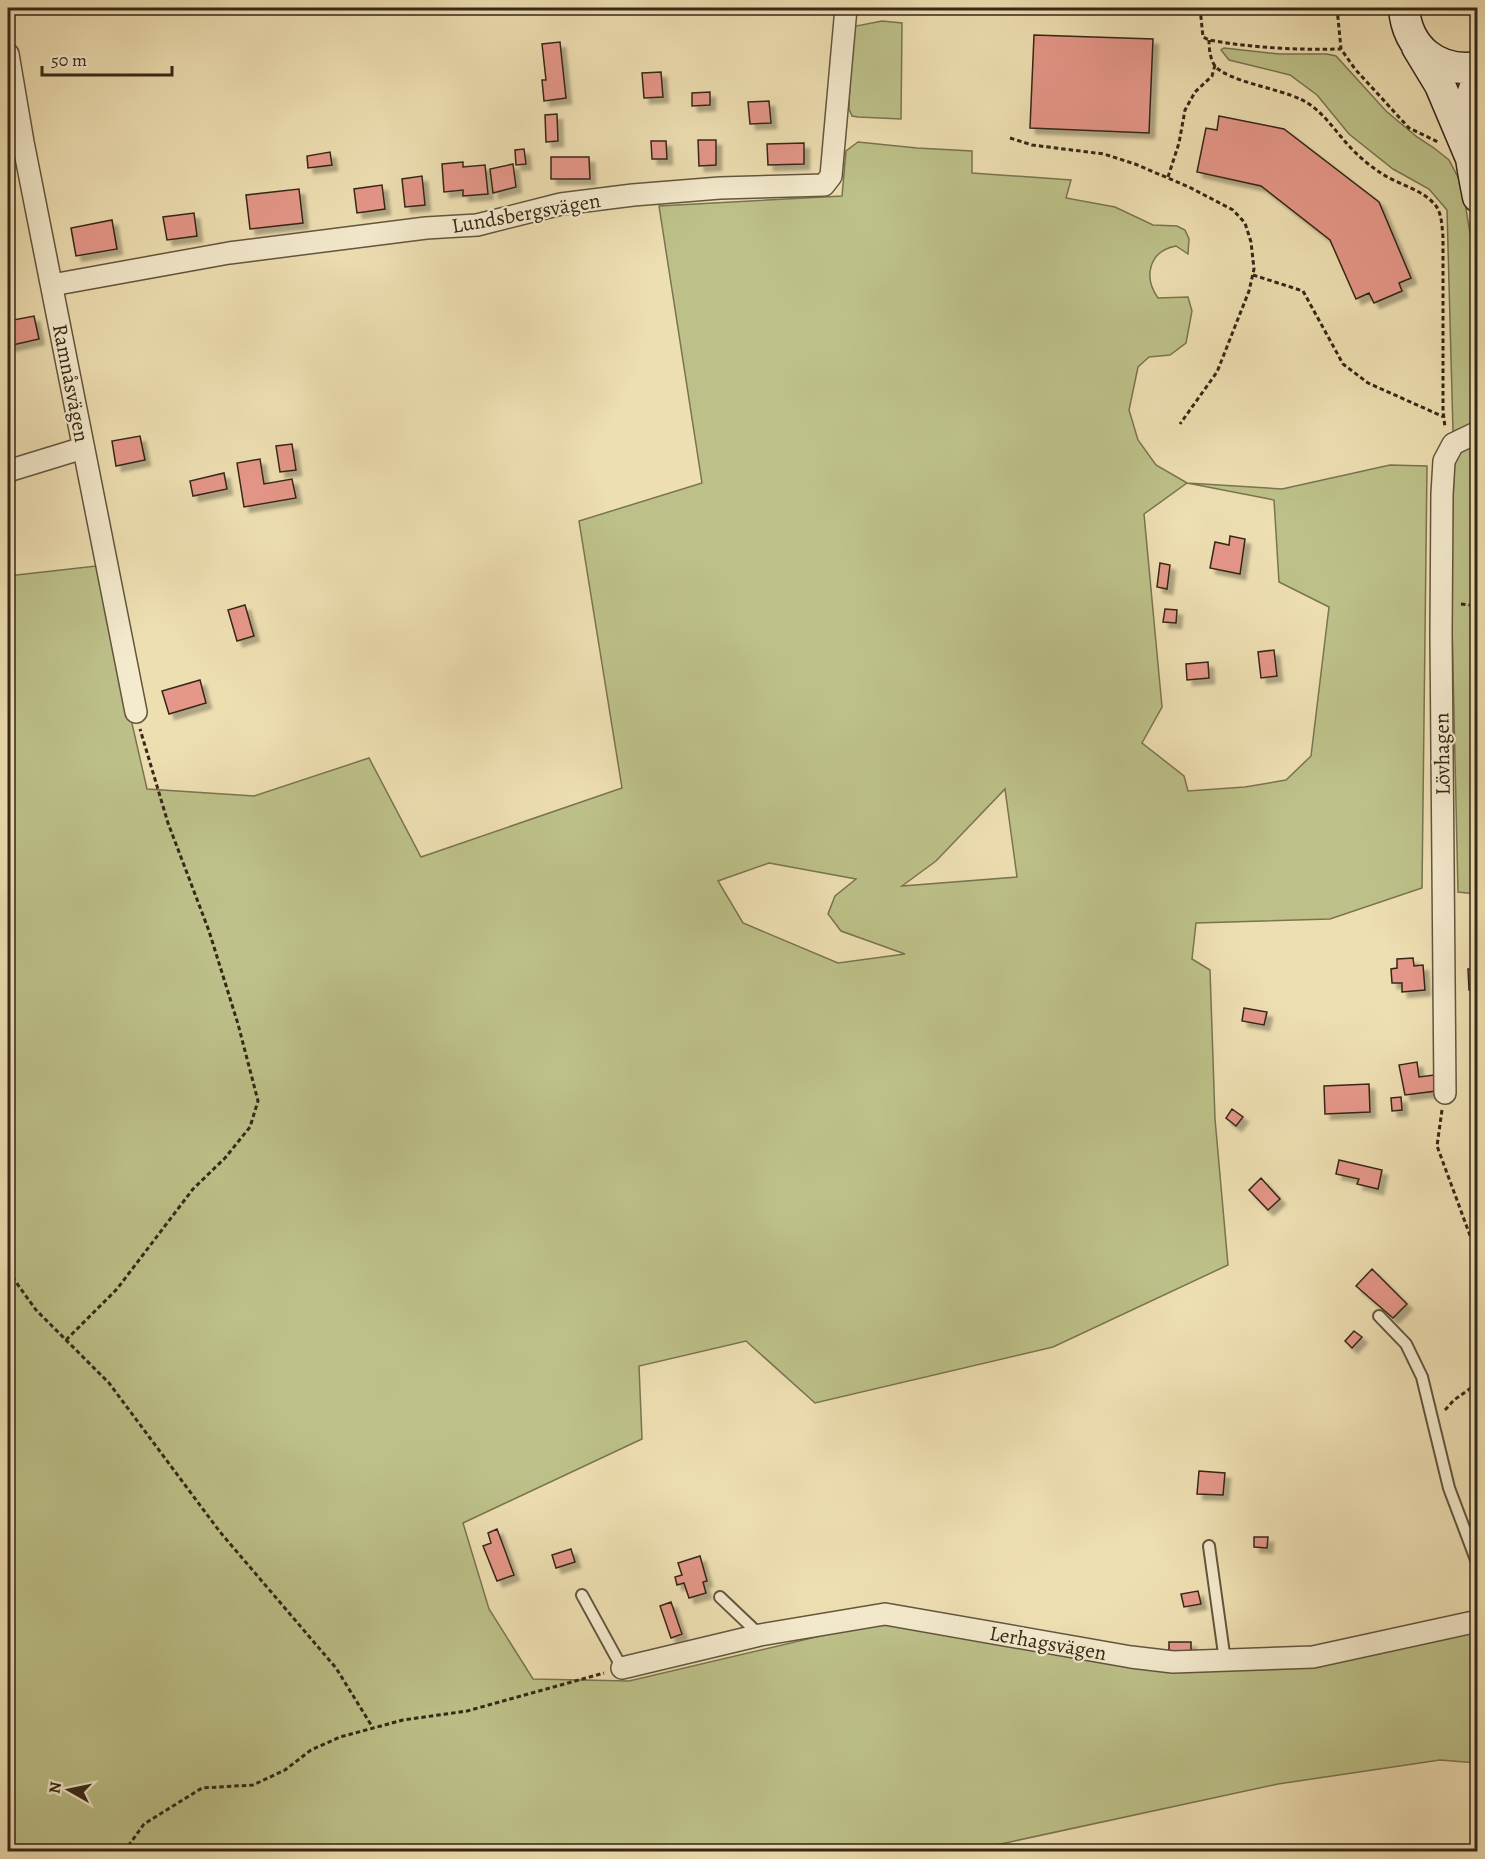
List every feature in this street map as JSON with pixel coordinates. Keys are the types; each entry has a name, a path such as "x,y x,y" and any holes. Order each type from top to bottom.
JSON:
{"street":[{"name":"Lundsbergsvägen","path":"52,285 240,251 426,228 477,225 561,204 720,188 824,185 831,176 846,8"},
{"path":"1404,22 1432,60 1457,69 1478,67"},
{"path":"1404,22 1440,85 1458,151 1478,197"},
{"name":"Ramnåsvägen","path":"8,54 13,108 52,285 135,712"},
{"path":"1458,151 1470,101 1478,80"},
{"path":"1453,444 1478,432"},
{"name":"Lövhagen","path":"1445,1093 1442,494 1444,461 1453,444"},
{"path":"8,471 83,448"},
{"name":"Lerhagsvägen","path":"622,1668 760,1635 885,1614 1131,1657 1173,1662 1313,1657 1478,1621"}],"lane":[{"path":"1379,1316 1406,1344 1422,1377 1449,1488 1478,1565"},
{"path":"1209,1546 1225,1661"},
{"path":"582,1595 622,1668"},
{"path":"720,1597 760,1635"}],"path":[{"path":"1200,8 1203,37 1209,40 1258,47 1311,50 1341,48"},
{"path":"1337,8 1341,48 1355,69 1409,128 1428,139 1458,151"},
{"path":"1209,40 1210,53 1215,65 1225,74 1303,100 1322,114 1365,161 1383,175 1422,194 1437,206 1441,217 1443,237 1444,417 1445,428 1453,444"},
{"path":"1167,178 1179,143 1185,110 1195,92 1212,75 1215,65"},
{"path":"1010,138 1032,145 1104,154 1135,164 1233,210 1245,223 1251,242 1254,269 1249,291 1216,372 1180,424"},
{"path":"1253,275 1303,291 1343,364 1368,383 1444,417"},
{"path":"66,1340 117,1289 194,1189 225,1158 250,1127 258,1101 238,1024 209,931 168,823 135,712"},
{"path":"1445,1093 1437,1146 1478,1257"},
{"path":"8,1271 36,1310 109,1383 220,1532 336,1668 373,1728"},
{"path":"1433,1422 1454,1400 1478,1383"},
{"path":"124,1851 144,1824 202,1788 253,1785 285,1770 311,1749 340,1737 403,1720 467,1711 622,1668"}],"green space":[{"path":"882,21 902,23 901,119 852,116 849,109 851,27"},
{"path":"1224,48 1279,54 1336,56 1386,111 1449,160 1462,185 1478,281 1477,894 1458,892 1451,580 1454,468 1447,210 1429,189 1393,169 1349,134 1317,95 1290,75 1229,60 1221,50"},
{"path":"858,142 972,151 972,173 1071,180 1066,198 1115,207 1153,225 1177,226 1185,230 1189,239 1188,254 1176,246 1167,249 1154,259 1150,274 1153,290 1158,298 1188,297 1192,311 1186,343 1170,355 1149,357 1138,367 1129,410 1138,440 1156,465 1187,483 1282,489 1390,465 1427,466 1422,888 1330,919 1196,923 1192,959 1210,970 1215,1119 1228,1265 1053,1347 815,1403 746,1341 639,1366 642,1439 463,1523 489,1609 533,1679 629,1681 884,1621 1172,1667 1477,1626 1477,1763 1440,1760 1278,1784 968,1851 8,1851 8,576 96,566 147,789 254,796 369,758 421,857 622,788 579,521 702,483 659,206 842,196 846,151","holes":["1187,483 1274,500 1279,582 1329,607 1311,756 1286,780 1245,787 1188,791 1184,776 1142,743 1162,707 1144,514","1005,789 1017,877 902,886 936,861","769,863 856,879 835,896 828,914 841,931 905,954 838,963 743,923 718,881"]}],"building":[{"path":"1034,35 1153,39 1149,133 1030,128"},
{"path":"560,42 566,98 544,101 542,80 546,80 542,44"},
{"path":"661,72 663,97 644,98 642,73"},
{"path":"710,92 710,105 692,106 692,93"},
{"path":"769,101 771,123 750,124 748,102"},
{"path":"557,114 558,141 546,142 545,115"},
{"path":"1219,116 1284,129 1379,202 1411,278 1399,283 1402,291 1374,303 1369,293 1356,299 1330,240 1261,186 1197,172 1206,128 1217,130"},
{"path":"698,140 716,140 716,165 699,166"},
{"path":"651,141 666,141 667,159 652,159"},
{"path":"804,143 804,164 768,165 767,144"},
{"path":"524,149 526,164 516,165 515,150"},
{"path":"330,152 332,165 308,168 307,156"},
{"path":"551,157 589,157 590,179 551,179"},
{"path":"463,162 463,167 485,165 488,194 463,196 463,190 444,192 442,164"},
{"path":"513,164 516,187 493,193 490,169"},
{"path":"422,176 425,205 405,207 402,179"},
{"path":"382,185 385,209 357,213 354,189"},
{"path":"299,189 303,223 250,229 246,195"},
{"path":"194,213 197,236 167,240 163,217"},
{"path":"112,220 117,249 76,256 71,228"},
{"path":"34,316 39,339 8,346 8,321"},
{"path":"140,436 145,460 116,466 112,441"},
{"path":"292,444 296,470 280,472 276,446"},
{"path":"260,459 264,484 292,479 296,498 244,507 237,463"},
{"path":"224,473 227,489 193,496 190,481"},
{"path":"1230,536 1245,539 1240,574 1210,568 1215,542 1229,545"},
{"path":"1160,563 1170,565 1167,589 1157,587"},
{"path":"245,605 254,636 237,641 228,610"},
{"path":"1165,609 1177,610 1176,623 1163,622"},
{"path":"1274,650 1277,676 1261,678 1258,652"},
{"path":"1208,662 1209,678 1187,680 1186,664"},
{"path":"200,680 206,703 169,714 162,691"},
{"path":"1413,958 1414,966 1423,965 1425,990 1402,992 1402,983 1392,983 1391,969 1397,968 1397,959"},
{"path":"1468,969 1478,969 1478,990 1469,990"},
{"path":"1244,1008 1267,1012 1264,1025 1242,1021"},
{"path":"1417,1062 1419,1077 1434,1075 1436,1091 1405,1095 1399,1065"},
{"path":"1369,1084 1370,1112 1325,1114 1324,1086"},
{"path":"1401,1097 1402,1110 1392,1111 1391,1098"},
{"path":"1232,1109 1243,1117 1236,1126 1226,1118"},
{"path":"1339,1160 1382,1170 1378,1189 1357,1184 1359,1179 1336,1174"},
{"path":"1261,1178 1280,1199 1268,1210 1249,1190"},
{"path":"1372,1269 1407,1304 1393,1318 1356,1286"},
{"path":"1354,1331 1362,1337 1352,1348 1345,1341"},
{"path":"1199,1471 1225,1473 1223,1495 1197,1494"},
{"path":"497,1529 514,1575 497,1581 483,1546 491,1543 488,1533"},
{"path":"1254,1537 1268,1537 1267,1548 1254,1547"},
{"path":"571,1549 575,1562 556,1568 552,1555"},
{"path":"700,1556 707,1581 703,1582 706,1593 689,1598 684,1583 677,1585 675,1577 682,1575 678,1563"},
{"path":"1198,1591 1201,1604 1184,1607 1181,1594"},
{"path":"671,1602 682,1634 671,1638 660,1606"},
{"path":"1169,1642 1191,1642 1191,1654 1169,1654"}]}
